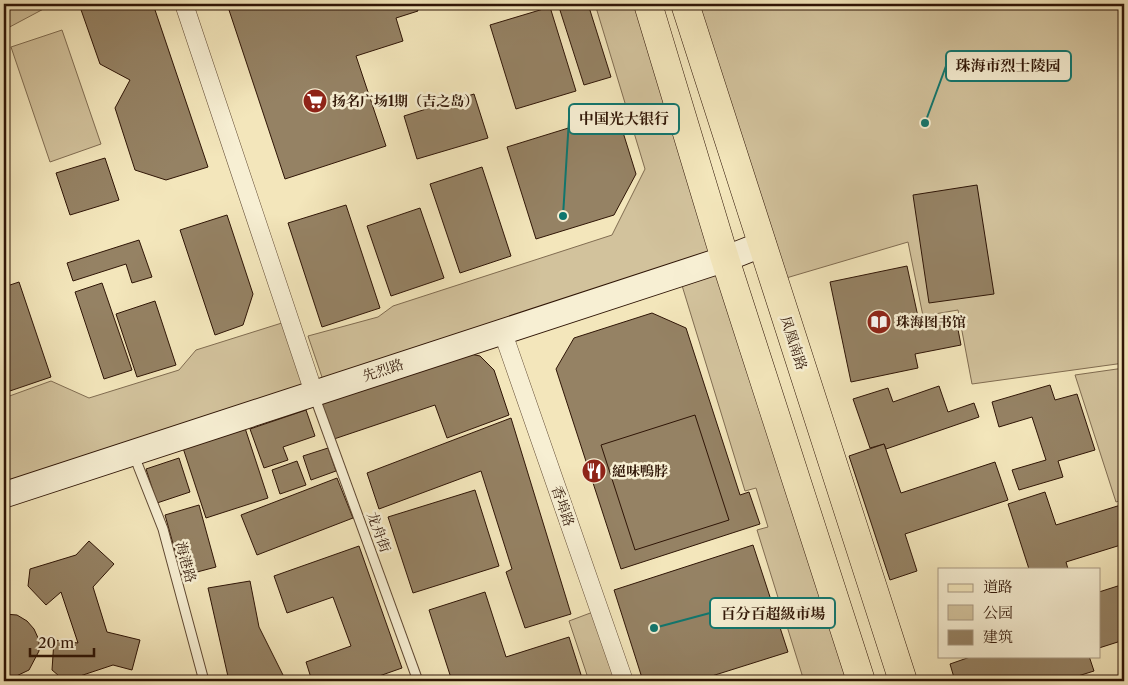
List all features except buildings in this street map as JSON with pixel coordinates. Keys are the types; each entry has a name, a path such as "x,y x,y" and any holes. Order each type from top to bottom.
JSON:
{"main road":[{"path":"648,4 725,259 861,681"},
{"name":"凤凰南路","path":"685,4 903,681"}],"street":[{"path":"184,4 314,393"},
{"name":"先烈路","path":"4,495 502,330 725,259 763,244"},
{"name":"香埠路","path":"502,330 624,681"}],"lane":[{"name":"龙舟街","path":"314,393 418,681"},
{"name":"海港路","path":"133,453 163,529 204,681"}],"green space":[{"path":"4,4 50,4 51,5 4,30"},
{"path":"595,4 639,4 717,254 325,386 308,336 378,317 393,306 612,235 645,169"},
{"path":"687,4 1124,4 1124,363 972,384 958,310 923,316 908,242 776,281"},
{"path":"62,30 101,144 50,162 11,47"},
{"path":"721,267 853,681 804,681 757,530 768,527 756,488 745,491 680,279"},
{"path":"285,322 309,390 4,490 4,398 51,381 89,398 179,370 196,350"},
{"path":"1124,368 1124,499 1116,502 1075,375"},
{"path":"593,612 617,681 589,681 569,621"}],"place":[{"name":"扬名广场1期（吉之岛）","path":"315,101"},
{"name":"珠海市烈士陵园","path":"925,123"},
{"name":"中国光大银行","path":"563,216"},
{"name":"珠海图书馆","path":"879,322"},
{"name":"絕味鴨脖","path":"594,471"},
{"name":"百分百超級市場","path":"654,628"}]}
